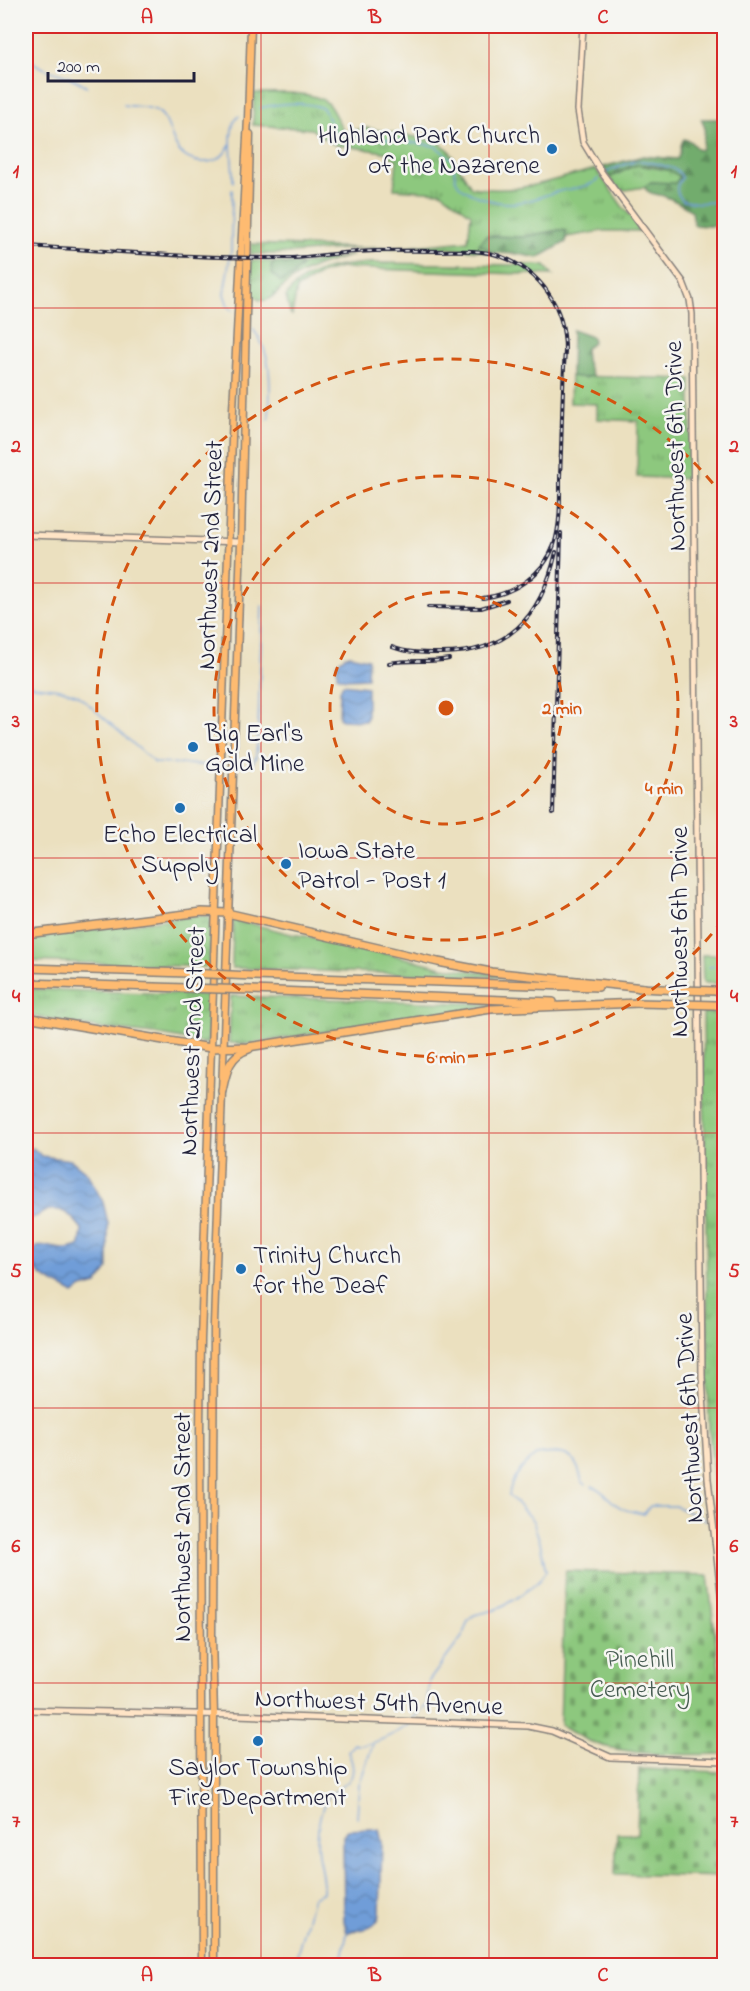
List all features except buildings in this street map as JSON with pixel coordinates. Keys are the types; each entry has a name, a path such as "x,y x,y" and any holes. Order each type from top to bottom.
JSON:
{"highway":[{"path":"26,934 215,912 227,913 438,962 491,972 644,988"},
{"path":"26,968 724,991"},
{"path":"26,982 547,1002 724,1005"},
{"path":"26,1017 211,1048 224,1048 262,1045 491,1009 639,1003"},
{"path":"222,1091 228,1065 233,1058 245,1050 262,1045"}],"main road":[{"name":"Northwest 2nd Street","path":"202,1965 200,1431 215,912 237,319 251,26"},
{"name":"Northwest 6th Drive","path":"583,26 578,110 582,137 597,166 683,282 690,300 692,314 702,1377 708,1479 724,1619"},
{"name":"Northwest 2nd Street","path":"214,1965 213,1361 241,542 250,133 248,118"},
{"path":"26,535 241,542"},
{"name":"Northwest 54th Avenue","path":"26,1710 523,1726 552,1731 610,1757 724,1761"}],"green space":[{"path":"254,93 293,93 314,96 328,104 345,132 367,128 437,141 449,150 471,187 520,188 596,169 643,231 603,231 566,237 566,231 559,230 522,237 486,236 480,244 493,253 458,249 400,248 468,241 471,214 441,192 394,189 397,160 390,156 390,153 333,144 311,129 253,125"},
{"path":"701,119 724,119 724,227 694,225 692,211 669,198 646,190 644,187 651,182 675,183 680,177 669,171 656,166 636,166 609,177 603,167 643,156 677,159 684,139 690,141 698,150 702,149 705,128"},
{"path":"638,165 673,171 680,177 675,184 651,182 644,187 620,191 609,177"},
{"path":"559,230 566,231 566,242 538,258 493,253 479,244 486,236 522,237"},
{"path":"251,244 366,248 276,254 251,254"},
{"path":"353,255 309,270 266,300 258,299 252,292 251,260 274,262 271,267 300,269 303,264"},
{"path":"274,262 303,264 291,277 281,282 272,274 271,267"},
{"path":"371,263 537,265 545,266 553,275 341,268 322,273 297,288 292,315 290,313 286,297 302,280 312,274 335,267"},
{"path":"572,330 592,337 593,343 585,348 586,360 592,376 585,378 571,376"},
{"path":"571,376 691,379 691,479 637,477 638,421 597,419 597,404 570,403"},
{"path":"194,916 210,918 210,967 26,961 26,937"},
{"path":"233,919 442,967 504,975 504,977 232,968"},
{"path":"702,955 724,955 724,984 703,983"},
{"path":"26,989 209,995 208,1044 26,1015"},
{"path":"231,996 491,1004 491,1006 247,1044 229,1043"},
{"path":"703,1012 724,1013 724,1587 709,1429"},
{"name":"Pinehill Cemetery","path":"565,1571 708,1575 724,1712 724,1754 665,1754 621,1750 588,1741 560,1725"},
{"name":"Pinehill Cemetery","path":"639,1769 724,1772 724,1877 615,1874 617,1834 637,1834"}],"water":[{"path":"350,655 368,659 367,678 345,679 337,676 337,663"},
{"path":"343,684 367,687 367,718 365,721 339,718 340,690"},
{"path":"33,1148 42,1156 71,1160 87,1173 103,1202 108,1223 108,1269 97,1284 82,1288 74,1294 48,1280 37,1271 30,1257 36,1247 68,1249 80,1245 82,1229 71,1216 56,1210 44,1212 33,1218 26,1218 26,1152"},
{"path":"348,1830 379,1830 382,1842 380,1915 371,1927 347,1933 344,1921 343,1835"}],"waterway":[{"path":"26,55 39,66 72,78 87,87"},
{"path":"260,108 308,104 323,108 336,133 342,138 364,136 435,146 453,160 456,179 461,187 474,195 498,202 529,201 585,186 599,178"},
{"path":"124,105 157,111 167,123 177,147 190,159 201,162 215,160 222,156 231,144"},
{"path":"233,182 231,137 232,128 239,116"},
{"path":"607,172 637,161 675,169 682,178 677,190 684,201 714,202 724,208"},
{"path":"232,190 231,251 224,294 232,310"},
{"path":"253,329 260,339 268,361 269,419"},
{"path":"253,763 256,757 258,729 262,606"},
{"path":"26,682 34,686 60,689 78,695 155,763 208,765"},
{"path":"709,967 724,965"},
{"path":"413,1718 427,1705 429,1681 462,1637 468,1621 474,1615 495,1610 515,1599 536,1584 546,1571 533,1521 509,1495 518,1473 536,1455 562,1454 572,1459 582,1482 586,1484"},
{"path":"592,1486 600,1490 616,1505 629,1511 644,1514 650,1506 675,1506 706,1520"},
{"path":"291,1966 297,1955 313,1897 323,1892 317,1849 319,1823 324,1804 350,1779 353,1772 348,1752 354,1744 374,1742 409,1725"},
{"path":"357,1818 359,1785 373,1744"},
{"path":"340,1966 347,1933"}],"railway":[{"path":"26,246 259,258 293,258 376,251 469,251 500,256 528,271 539,281 556,306 564,335 558,528 549,556 535,574 506,592 483,598"},
{"path":"553,813 561,533"},
{"path":"392,647 421,653 463,652 484,647 502,639 518,628 531,613 541,596 556,552"},
{"path":"428,607 481,608 507,600"},
{"path":"389,663 449,659"}],"place":[{"name":"Highland Park Church of the Nazarene","path":"552,149"},
{"name":"Big Earl's Gold Mine","path":"193,747"},
{"name":"Echo Electrical Supply","path":"180,808"},
{"name":"Iowa State Patrol - Post 1","path":"286,864"},
{"name":"Trinity Church for the Deaf","path":"241,1269"},
{"name":"Saylor Township Fire Department","path":"258,1741"}]}
